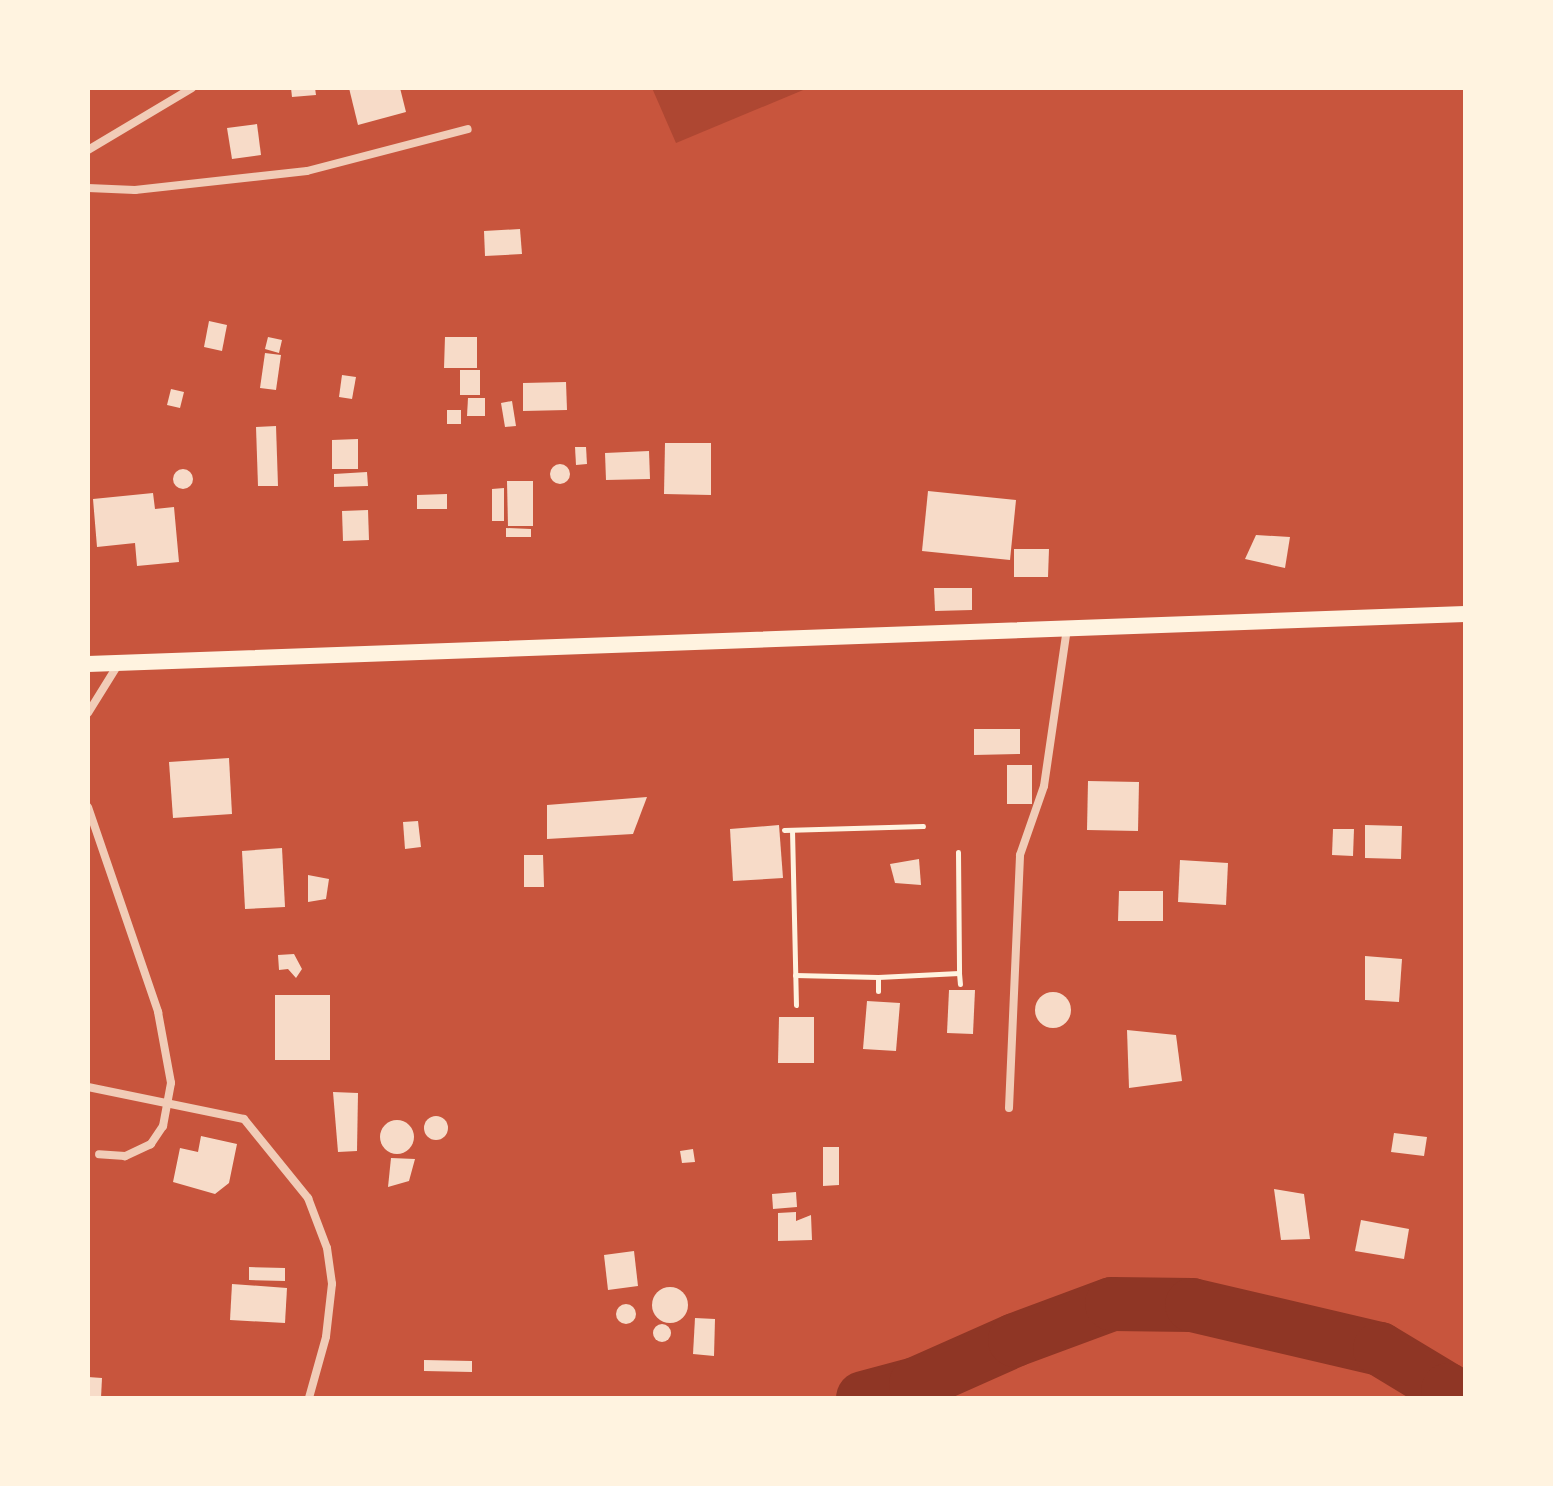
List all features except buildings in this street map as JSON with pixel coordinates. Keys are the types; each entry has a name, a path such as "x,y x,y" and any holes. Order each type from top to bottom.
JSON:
{"main road":[{"path":"88,664 1465,614"}],"street":[{"path":"88,150 192,88"},
{"path":"88,188 135,190 307,171 468,129"},
{"path":"1009,1108 1020,855 1044,786 1067,628"},
{"path":"88,713 119,663"},
{"path":"88,807 158,1012 171,1083 163,1126 151,1144 125,1156 99,1154"},
{"path":"88,1087 244,1119 308,1198 327,1248 332,1284 326,1337 309,1398"}],"path":[{"path":"784,830 923,826"},
{"path":"792,830 796,1005"},
{"path":"958,852 960,984"},
{"path":"795,975 878,977 959,973"},
{"path":"878,977 878,991"}],"shaded area":[{"path":"652,88 808,88 676,143"}],"waterway":[{"path":"863,1398 916,1384 1015,1340 1112,1304 1192,1305 1380,1349 1448,1390 1452,1398"}]}
